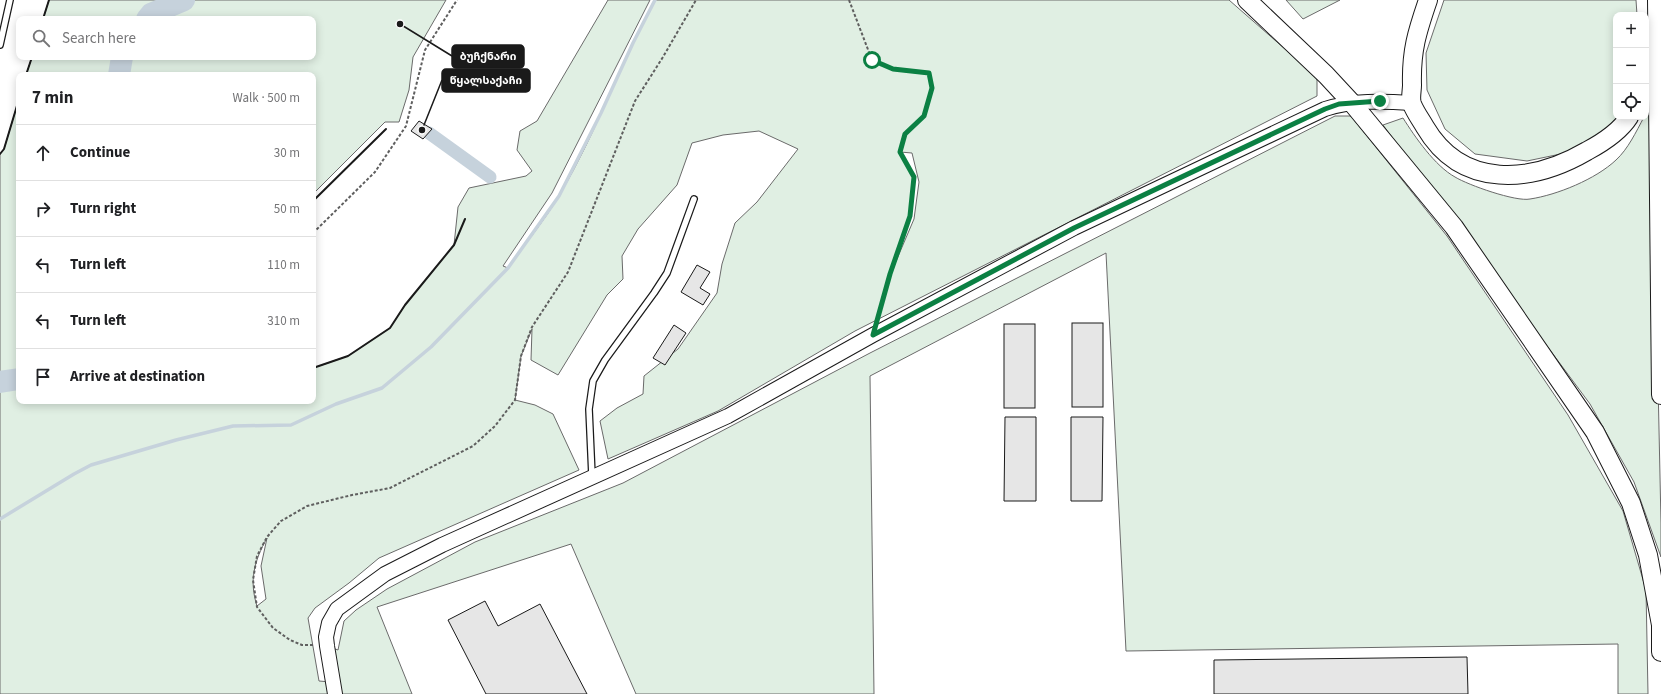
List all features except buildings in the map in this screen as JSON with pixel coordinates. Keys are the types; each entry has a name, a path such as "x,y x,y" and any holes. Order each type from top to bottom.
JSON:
{"highway":[{"path":"1247,0 1326,75 1352,103 1454,227 1595,432 1631,503 1648,555 1661,625"},
{"path":"1428,0 1415,37 1412,62 1412,103 1433,140 1448,155 1460,164 1502,175 1532,174 1566,163 1596,146 1627,120"},
{"path":"1657,0 1660,45 1661,395"},
{"path":"1649,76 1660,45"},
{"path":"1661,617 1661,652"}],"street":[{"path":"1325,109 1330,91 1326,75"},
{"path":"335,694 326,646 329,623 337,609 351,597 385,574 442,545 592,476 728,416 873,335 1074,228 1325,109 1352,103 1380,101 1412,103"}],"lane":[{"path":"0,45 2,30 10,0"},
{"path":"592,476 589,409 593,382 605,360 667,273 694,199"}],"path":[{"path":"316,230 375,172 406,126 425,50 457,0"},
{"path":"326,646 302,645 290,640 273,628 257,606 252,580 257,556 267,537 281,521 307,506 352,495 390,488 473,446 495,426 515,400 521,356 532,327 568,272 634,101 696,0"},
{"path":"848,0 872,60 893,69 929,73 932,88 924,116 905,134 900,152 914,177 910,216 890,274 873,335"}],"green space":[{"path":"49,0 446,0 413,57 409,90 399,122 385,122 316,191 316,72 27,72 31,60 316,60 316,16 44,16"},
{"path":"608,0 650,0 552,193 503,266 508,268 559,196 585,148 655,0 1229,0 1317,77 1317,96 855,331 718,411 608,459 600,421 617,408 643,394 644,376 678,349 717,293 722,264 735,223 757,202 798,149 759,131 723,135 692,143 677,185 638,229 622,256 623,279 607,295 558,375 531,360 532,329 521,356 515,400 535,405 553,414 579,470 379,558 349,583 315,608 308,618 319,681 331,682 327,646 338,650 344,621 356,610 387,589 475,542 623,483 870,353 1335,116 1351,116 1447,236 1568,415 1623,511 1646,590 1648,694 1618,694 1618,644 1126,651 1106,253 870,376 874,694 636,694 571,544 377,607 412,694 0,694 0,154 4,149 16,109 16,404 316,404 316,367 348,356 390,328 405,305 454,245 458,207 469,188 526,176 532,171 517,150 520,131 537,121","holes":["900,152 912,153 919,182 914,219 891,273 910,216 914,177","267,538 261,566 266,599 257,606 253,588 254,571 259,555"]},
{"path":"1286,0 1340,0 1303,19"},
{"path":"1444,0 1636,0 1637,12 1613,12 1613,120 1619,120 1575,151 1527,161 1475,154 1445,129 1427,90 1426,53"},
{"path":"1652,100 1661,557 1634,482 1590,404 1383,125 1403,118 1419,142 1433,159 1455,177 1492,192 1514,198 1530,199 1564,190 1587,180 1608,167 1628,146 1642,120 1649,120 1649,106"}],"waterway":[{"path":"149,16 184,0"},
{"path":"0,519 91,465 176,440 233,426 291,425 336,404 382,388 431,347 508,268 559,196 601,113 633,43 655,0"},
{"path":"120,72 122,60"},
{"path":"429,133 490,177"},
{"path":"0,382 16,379"}],"wall":[{"path":"44,16 49,0"},
{"path":"27,72 31,60"},
{"path":"0,154 4,149 16,109"},
{"path":"316,198 386,129"},
{"path":"316,367 348,356 390,328 405,305 454,245 465,219"}],"place":[{"name":"ბუჩქნარი","path":"400,24"},
{"name":"წყალსაქაჩი","path":"422,130"}],"route":[{"path":"872,60 893,69 929,73 932,88 924,116 905,134 900,152 914,177 910,216 890,274 873,335 1074,228 1325,109 1339,104 1380,101"}]}
